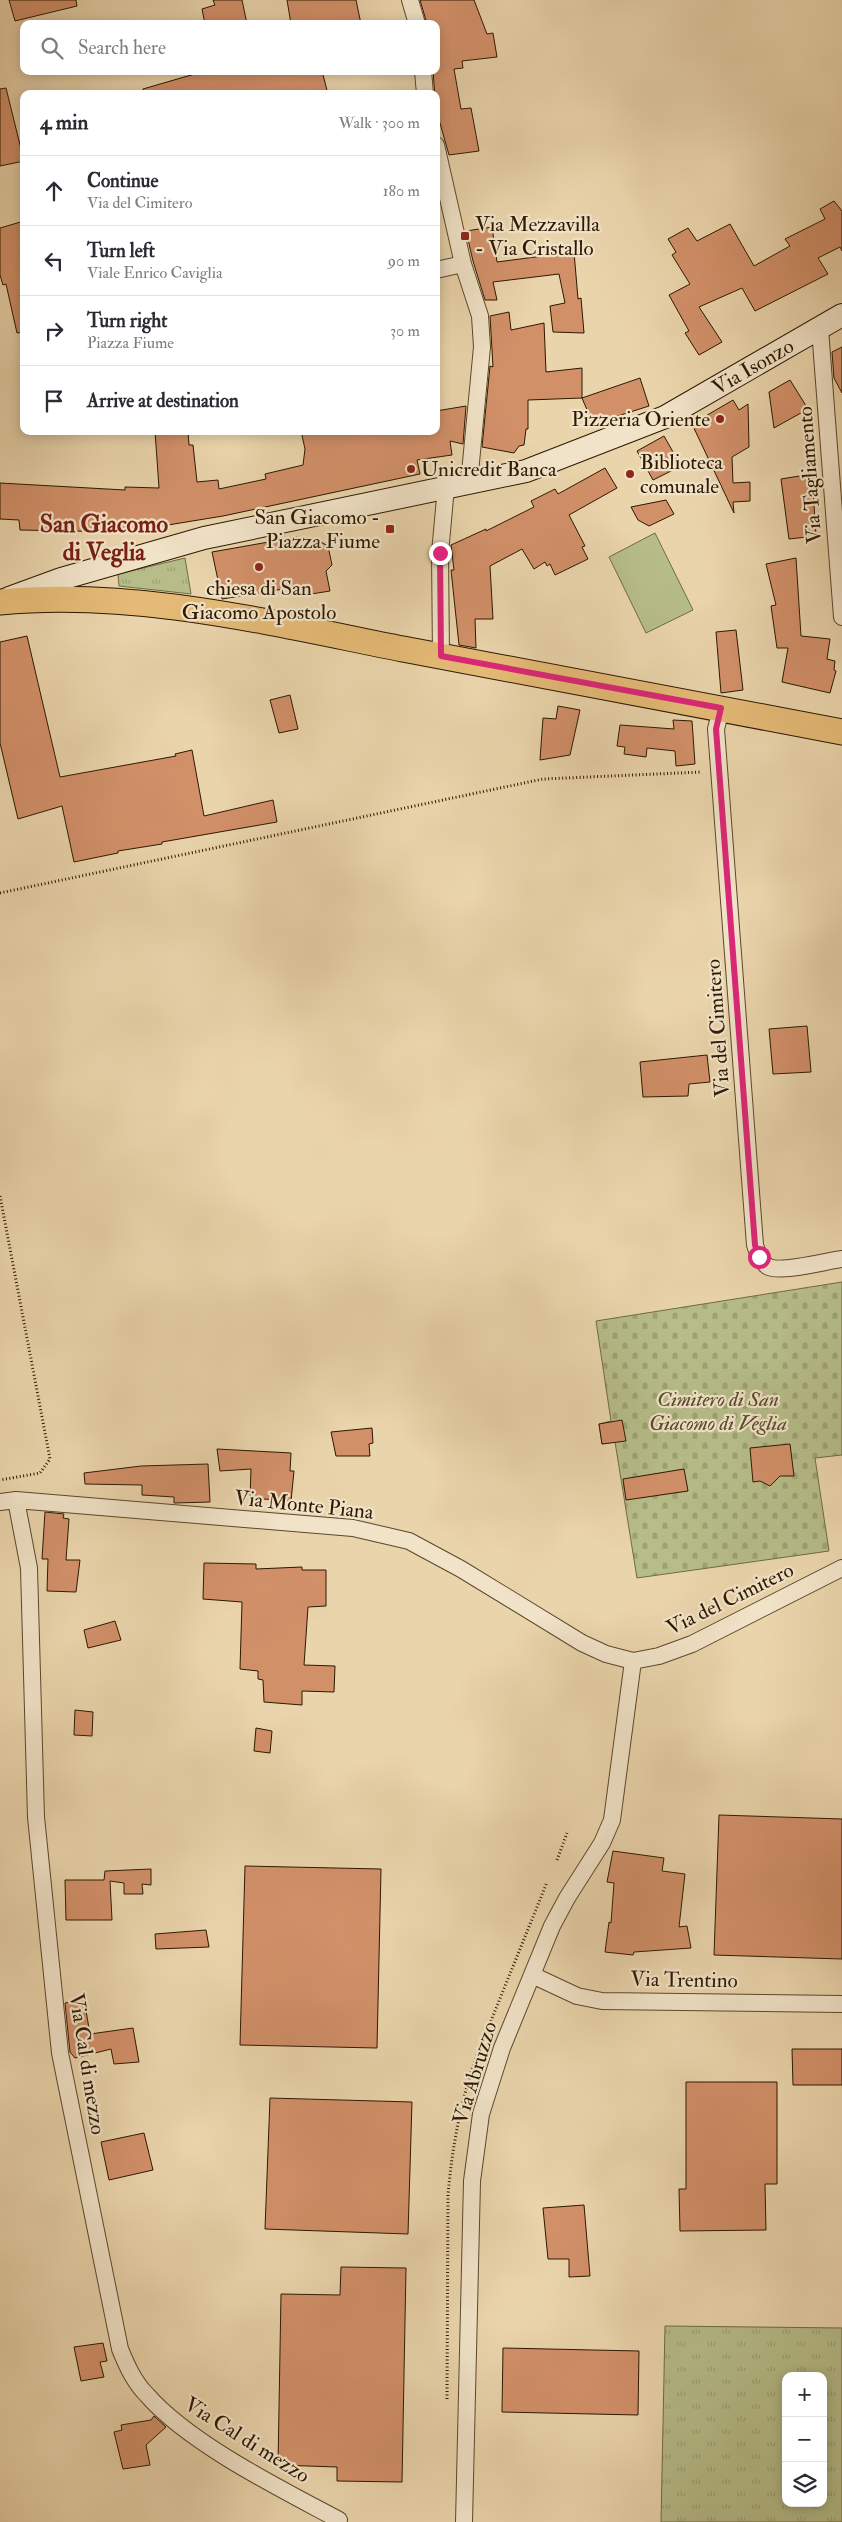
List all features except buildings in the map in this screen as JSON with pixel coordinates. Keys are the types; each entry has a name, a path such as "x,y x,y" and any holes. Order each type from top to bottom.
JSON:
{"main road":[{"name":"Via Isonzo","path":"0,602 62,579 204,538 526,471 665,417 842,315"},
{"path":"0,602 55,599 176,607 221,613 842,732"}],"street":[{"path":"410,0 416,20"},
{"path":"423,75 424,90"},
{"path":"440,163 463,264 480,316 482,347 469,483"},
{"path":"440,269 463,264"},
{"name":"Via Tagliamento","path":"820,329 838,525 842,617"},
{"path":"441,656 440,540 446,487"},
{"name":"Via del Cimitero","path":"721,708 716,729 755,1245 759,1257 768,1267 781,1269 842,1258"},
{"name":"Via Monte Piana","path":"0,1502 16,1500 353,1528 409,1542 461,1569 582,1643 606,1654 633,1661"},
{"name":"Via Cal di mezzo","path":"16,1500 29,1568 36,1817 60,2053 120,2349 130,2373 147,2396 181,2426 237,2463 339,2520"},
{"name":"Via del Cimitero","path":"633,1661 659,1656 692,1644 842,1568"},
{"name":"Via Abruzzo","path":"465,2521 471,2213 475,2150 481,2114 494,2071 560,1910 602,1843 612,1820 633,1661"},
{"name":"Via Trentino","path":"532,1975 577,1996 602,2001 842,2004"}],"path":[{"path":"0,894 544,779 700,771 720,777"},
{"path":"0,1196 50,1459 40,1473 0,1480"},
{"path":"557,1860 568,1833"},
{"path":"486,2031 547,1882"}],"green space":[{"path":"655,533 693,610 646,633 609,557"},
{"path":"185,558 191,594 119,586 118,574"},
{"name":"Cimitero di San Giacomo di Veglia","path":"842,1282 842,1455 815,1458 829,1551 637,1578 615,1442 602,1444 599,1424 611,1421 596,1321"},
{"path":"665,2326 842,2328 842,2522 661,2522"}],"place":[{"name":"Via Mezzavilla - Via Cristallo","path":"465,236"},
{"name":"Pizzeria Oriente","path":"720,419"},
{"name":"Unicredit Banca","path":"411,469"},
{"name":"Biblioteca comunale","path":"630,474"},
{"name":"San Giacomo - Piazza Fiume","path":"390,529"},
{"name":"chiesa di San Giacomo Apostolo","path":"259,567"}],"district":[{"name":"San Giacomo di Veglia","path":"104,538"}],"route":[{"path":"440,553 441,656 721,708 716,729 755,1245 759,1257"}]}
